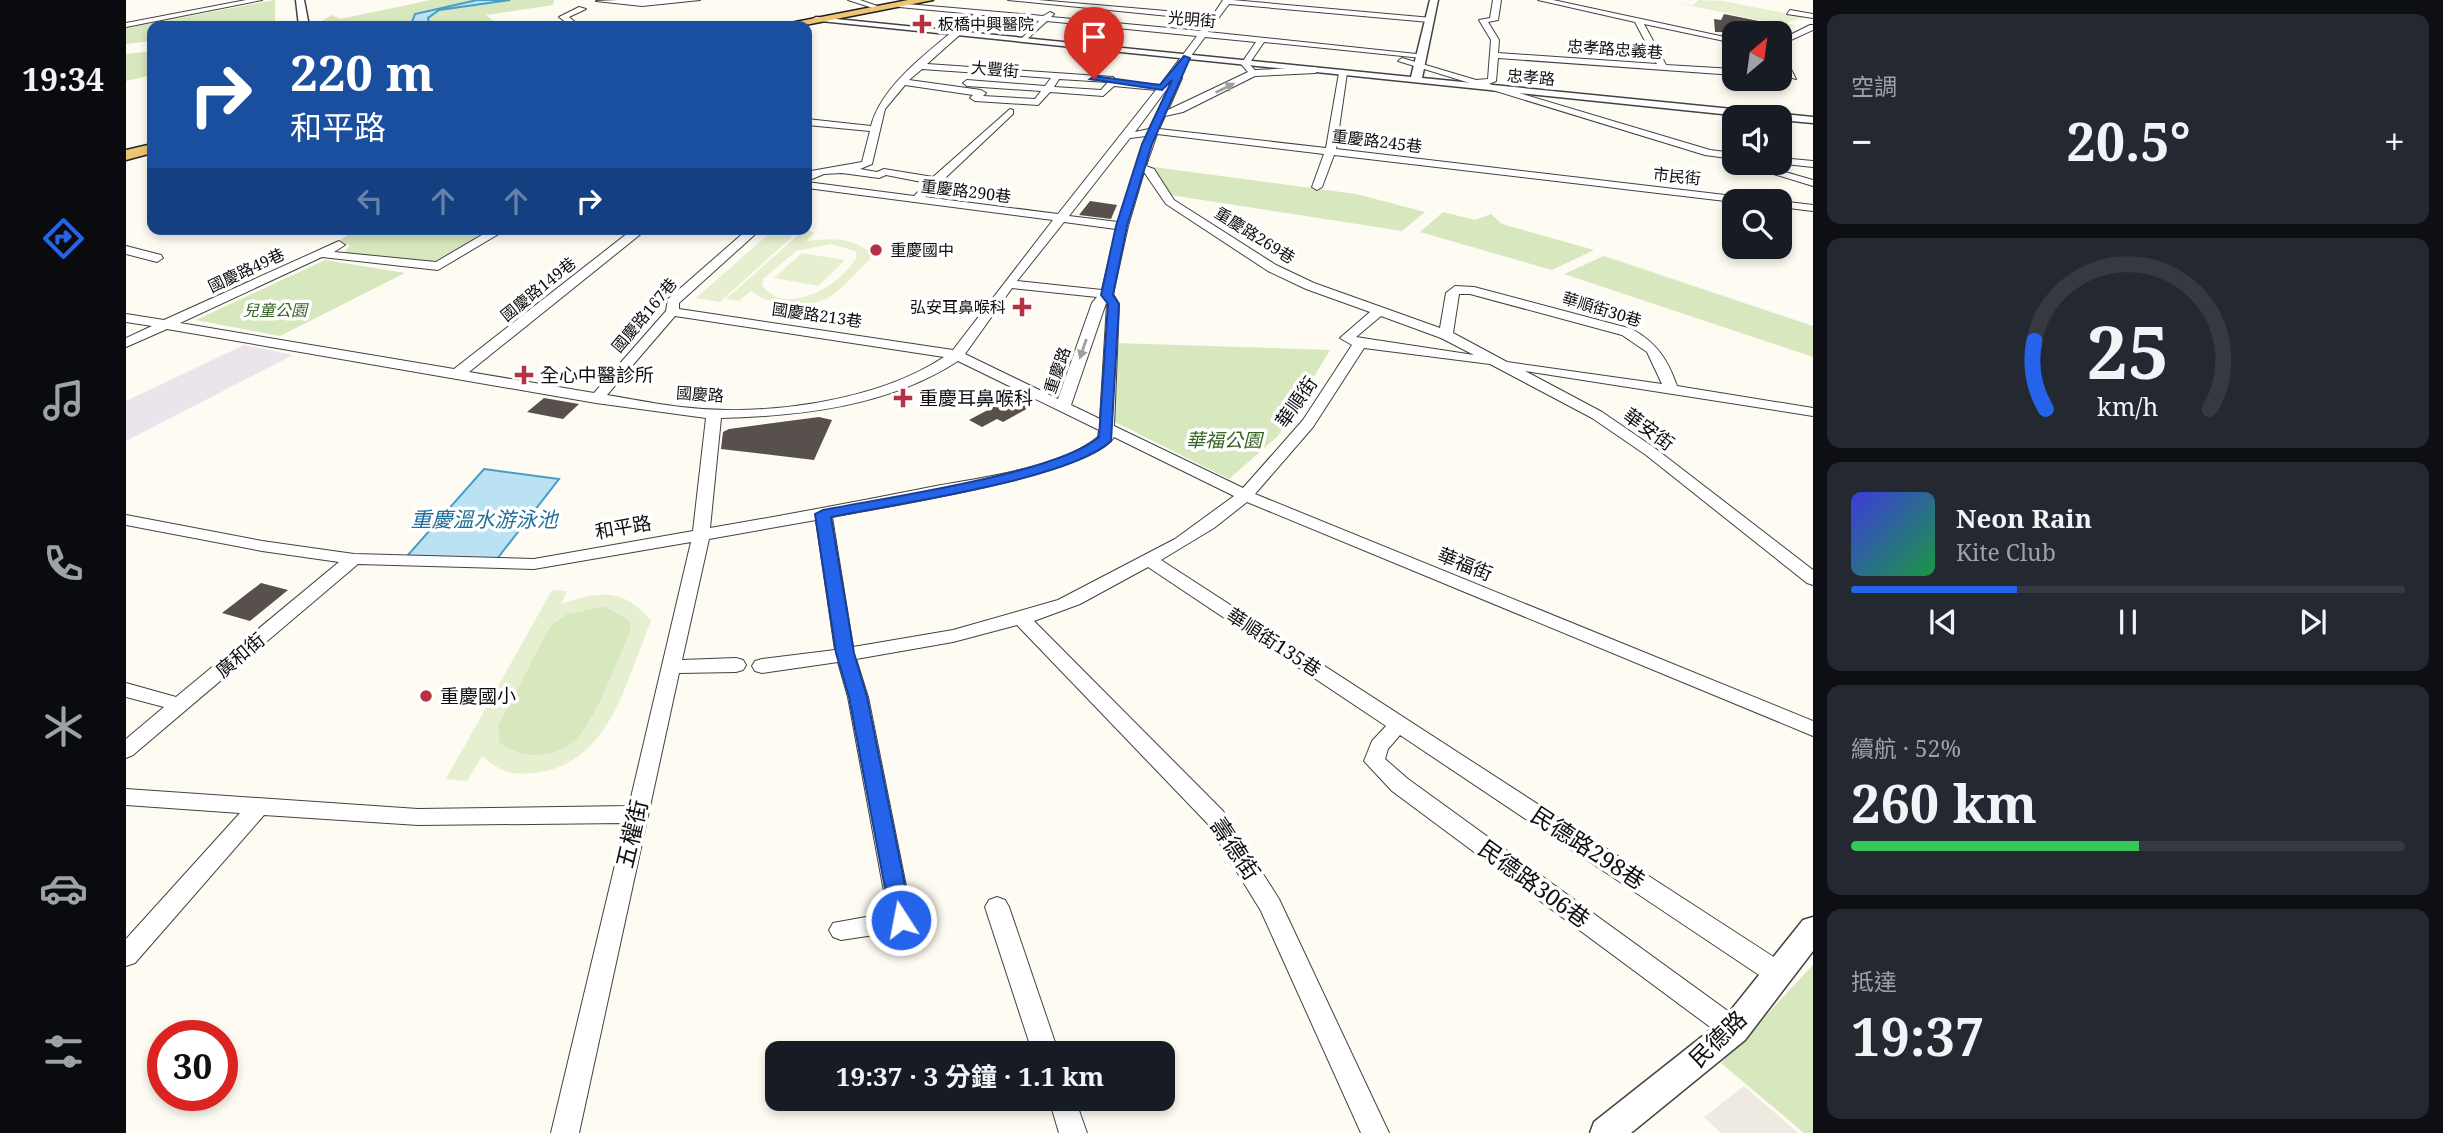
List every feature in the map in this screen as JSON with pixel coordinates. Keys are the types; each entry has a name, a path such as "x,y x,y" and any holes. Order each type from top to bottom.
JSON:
{"main road":[{"path":"810,21 927,0"},
{"path":"126,155 147,150"}],"street":[{"path":"126,24 248,0"},
{"path":"126,24 257,0"},
{"path":"290,0 293,21"},
{"path":"300,0 303,21"},
{"path":"600,1 642,4 695,0"},
{"path":"852,0 878,8"},
{"path":"1012,0 1063,2 1215,18"},
{"path":"1416,80 1434,0"},
{"path":"1475,83 1492,81 1495,40 1483,20 1494,20 1497,0"},
{"path":"1542,0 1722,38"},
{"path":"1227,1 1429,20"},
{"name":"重慶路","path":"1147,108 1227,1"},
{"path":"1024,40 1063,2"},
{"name":"光明街","path":"899,5 1422,55"},
{"path":"568,21 563,18 582,9"},
{"path":"1790,12 1813,16"},
{"path":"812,176 815,172 842,170 867,164 880,109 904,80 979,14"},
{"name":"忠孝路","path":"816,20 1024,40 1186,58 1249,68 1315,70 1813,120"},
{"path":"1638,20 1662,66"},
{"path":"1792,37 1813,27"},
{"path":"1163,114 1180,110 1249,68 1261,40"},
{"name":"光明街","path":"1358,49 1709,153"},
{"name":"忠孝路忠義巷","path":"1494,55 1722,71"},
{"name":"重慶路","path":"1107,295 1114,304 1107,427 1063,406 1098,303 1107,295 1122,226 1142,168 1149,136 1163,114 1186,58"},
{"name":"大豐街","path":"920,66 1113,80 1112,83"},
{"name":"大豐街","path":"957,82 968,70"},
{"path":"1317,187 1330,152 1343,73"},
{"path":"1048,89 1057,76"},
{"path":"904,80 957,82"},
{"name":"大豐街","path":"904,80 981,93 975,98 1038,102 1048,89"},
{"name":"大豐街","path":"957,82 1103,93 1112,83"},
{"name":"大豐街","path":"1112,83 1162,88"},
{"path":"1147,108 1149,136"},
{"name":"國慶路","path":"126,318 596,399 715,415 814,405 868,396 935,369 957,355 1008,284 1147,108"},
{"path":"916,200 1010,112"},
{"path":"812,123 875,130"},
{"name":"重慶路245巷","path":"1127,136 1330,152 1595,183"},
{"path":"1653,147 1722,156"},
{"path":"1792,161 1813,164"},
{"name":"重慶路269巷","path":"1142,168 1150,172 1163,192 1181,211 1287,277 1446,335"},
{"path":"842,170 879,175 884,172 935,181"},
{"path":"1785,175 1813,183"},
{"name":"市民街","path":"1595,183 1722,197"},
{"name":"重慶路290巷","path":"812,185 1122,226"},
{"path":"1133,191 1163,192"},
{"path":"1792,205 1813,208"},
{"path":"322,254 438,266 490,235"},
{"name":"國慶路149巷","path":"456,375 633,235"},
{"name":"國慶路167巷","path":"596,399 672,312 673,302 748,235"},
{"name":"國慶路49巷","path":"167,326 339,245"},
{"path":"126,250 157,258"},
{"path":"1008,284 1107,295"},
{"name":"華順街30巷","path":"1446,335 1450,296 1455,290 1470,290 1627,332 1643,340 1660,356 1671,390"},
{"path":"1379,311 1347,338 1360,343 1813,412"},
{"name":"國慶路213巷","path":"672,312 957,355 1063,406"},
{"path":"126,343 167,326"},
{"name":"華安街","path":"1446,335 1597,415 1651,452 1813,579"},
{"name":"華順街","path":"762,666 973,631 1065,604 1149,560 1195,535 1245,495 1298,438 1360,343"},
{"name":"五權街","path":"565,1133 701,535 715,415"},
{"name":"華福街","path":"1107,427 1245,495 1813,729"},
{"name":"和平路","path":"134,522 354,559 534,564 823,514 992,480 1064,461 1102,443 1107,427"},
{"path":"823,514 845,653 858,697 901,920 841,930"},
{"path":"126,536 134,522"},
{"name":"廣和街","path":"126,750 354,559"},
{"name":"華順街135巷","path":"1149,560 1399,724"},
{"name":"壽德街","path":"1020,617 1223,828 1271,906 1375,1133"},
{"path":"671,667 736,665"},
{"path":"126,690 180,705"},
{"name":"民德路298巷","path":"1399,724 1777,973"},
{"name":"民德路306巷","path":"1399,724 1379,746 1374,761 1400,785 1734,1030"},
{"path":"126,797 418,817 636,814"},
{"path":"126,956 257,807"},
{"path":"997,907 1042,1041"},
{"name":"民德路","path":"1606,1133 1734,1030 1813,929"},
{"path":"1066,1111 1073,1133"}],"shaded area":[{"path":"244,345 293,355 126,441 126,401"},
{"path":"1744,1086 1798,1133 1721,1133 1704,1117"}],"green space":[{"path":"275,0 275,21 163,21"},
{"path":"431,0 554,0 553,5 486,15 494,21 322,21 332,15 340,19"},
{"path":"1699,0 1723,1 1804,17 1792,21 1764,21 1678,3 1693,5"},
{"path":"147,24 147,42 126,44 126,28"},
{"path":"147,52 147,76 126,81 126,54"},
{"path":"1153,167 1356,194 1425,212 1402,231 1170,195"},
{"path":"1443,212 1475,220 1491,214 1502,224 1594,250 1552,270 1420,232"},
{"path":"812,231 815,232 807,241 840,240 870,252 870,259 843,286 834,294 815,303 780,303 751,291 739,301 726,299 798,235 812,235","holes":["831,244 855,251 857,256 840,277 813,294 785,299 772,295 762,285 763,279 796,251"]},
{"path":"348,235 480,235 437,264 418,269 340,258 350,245 337,242"},
{"path":"768,235 793,236 720,302 696,298"},
{"path":"802,253 845,260 818,286 774,278"},
{"path":"1604,256 1813,326 1813,357 1564,274"},
{"name":"兒童公園","path":"325,260 405,273 280,336 196,320"},
{"name":"華福公園","path":"1115,343 1330,350 1278,436 1229,479 1113,421"},
{"path":"552,590 567,591 561,604 588,596 621,597 641,610 651,621 613,714 584,752 564,765 523,774 503,770 482,756 467,781 446,779","holes":["604,606 629,620 631,630 603,697 589,722 573,742 563,749 541,755 518,753 499,742 498,725 550,626 567,614"]},
{"path":"604,606 629,620 631,630 603,697 581,734 563,749 541,755 518,753 499,742 498,725 550,626 567,614"},
{"path":"1813,965 1813,1133 1804,1133 1721,1063"}],"water":[{"path":"477,0 510,0 439,10 428,18 429,21 412,21 415,14"},
{"name":"重慶溫水游泳池","path":"484,469 559,479 497,559 407,556"}],"building":[{"path":"1724,14 1759,21 1722,21 1722,32 1715,32 1714,19 1721,20"},
{"path":"1090,201 1117,205 1111,219 1079,215"},
{"path":"1014,396 1034,405 1003,422 997,419 982,427 969,420"},
{"path":"544,398 579,404 563,419 527,412"},
{"path":"819,417 832,420 814,460 721,449 723,432 729,429"},
{"path":"261,583 288,590 250,621 222,613"}],"place":[{"name":"板橋中興醫院","path":"922,24"},
{"name":"重慶國中","path":"876,250"},
{"name":"弘安耳鼻喉科","path":"1022,307"},
{"name":"全心中醫診所","path":"524,375"},
{"name":"重慶耳鼻喉科","path":"903,398"},
{"name":"重慶國小","path":"426,696"}],"route":[{"path":"901,920 858,697 845,653 823,514 992,480 1064,461 1095,447 1106,438 1114,304 1107,295 1122,226 1142,168 1147,144 1156,131 1186,58 1168,77 1162,88 1094,79"}]}
